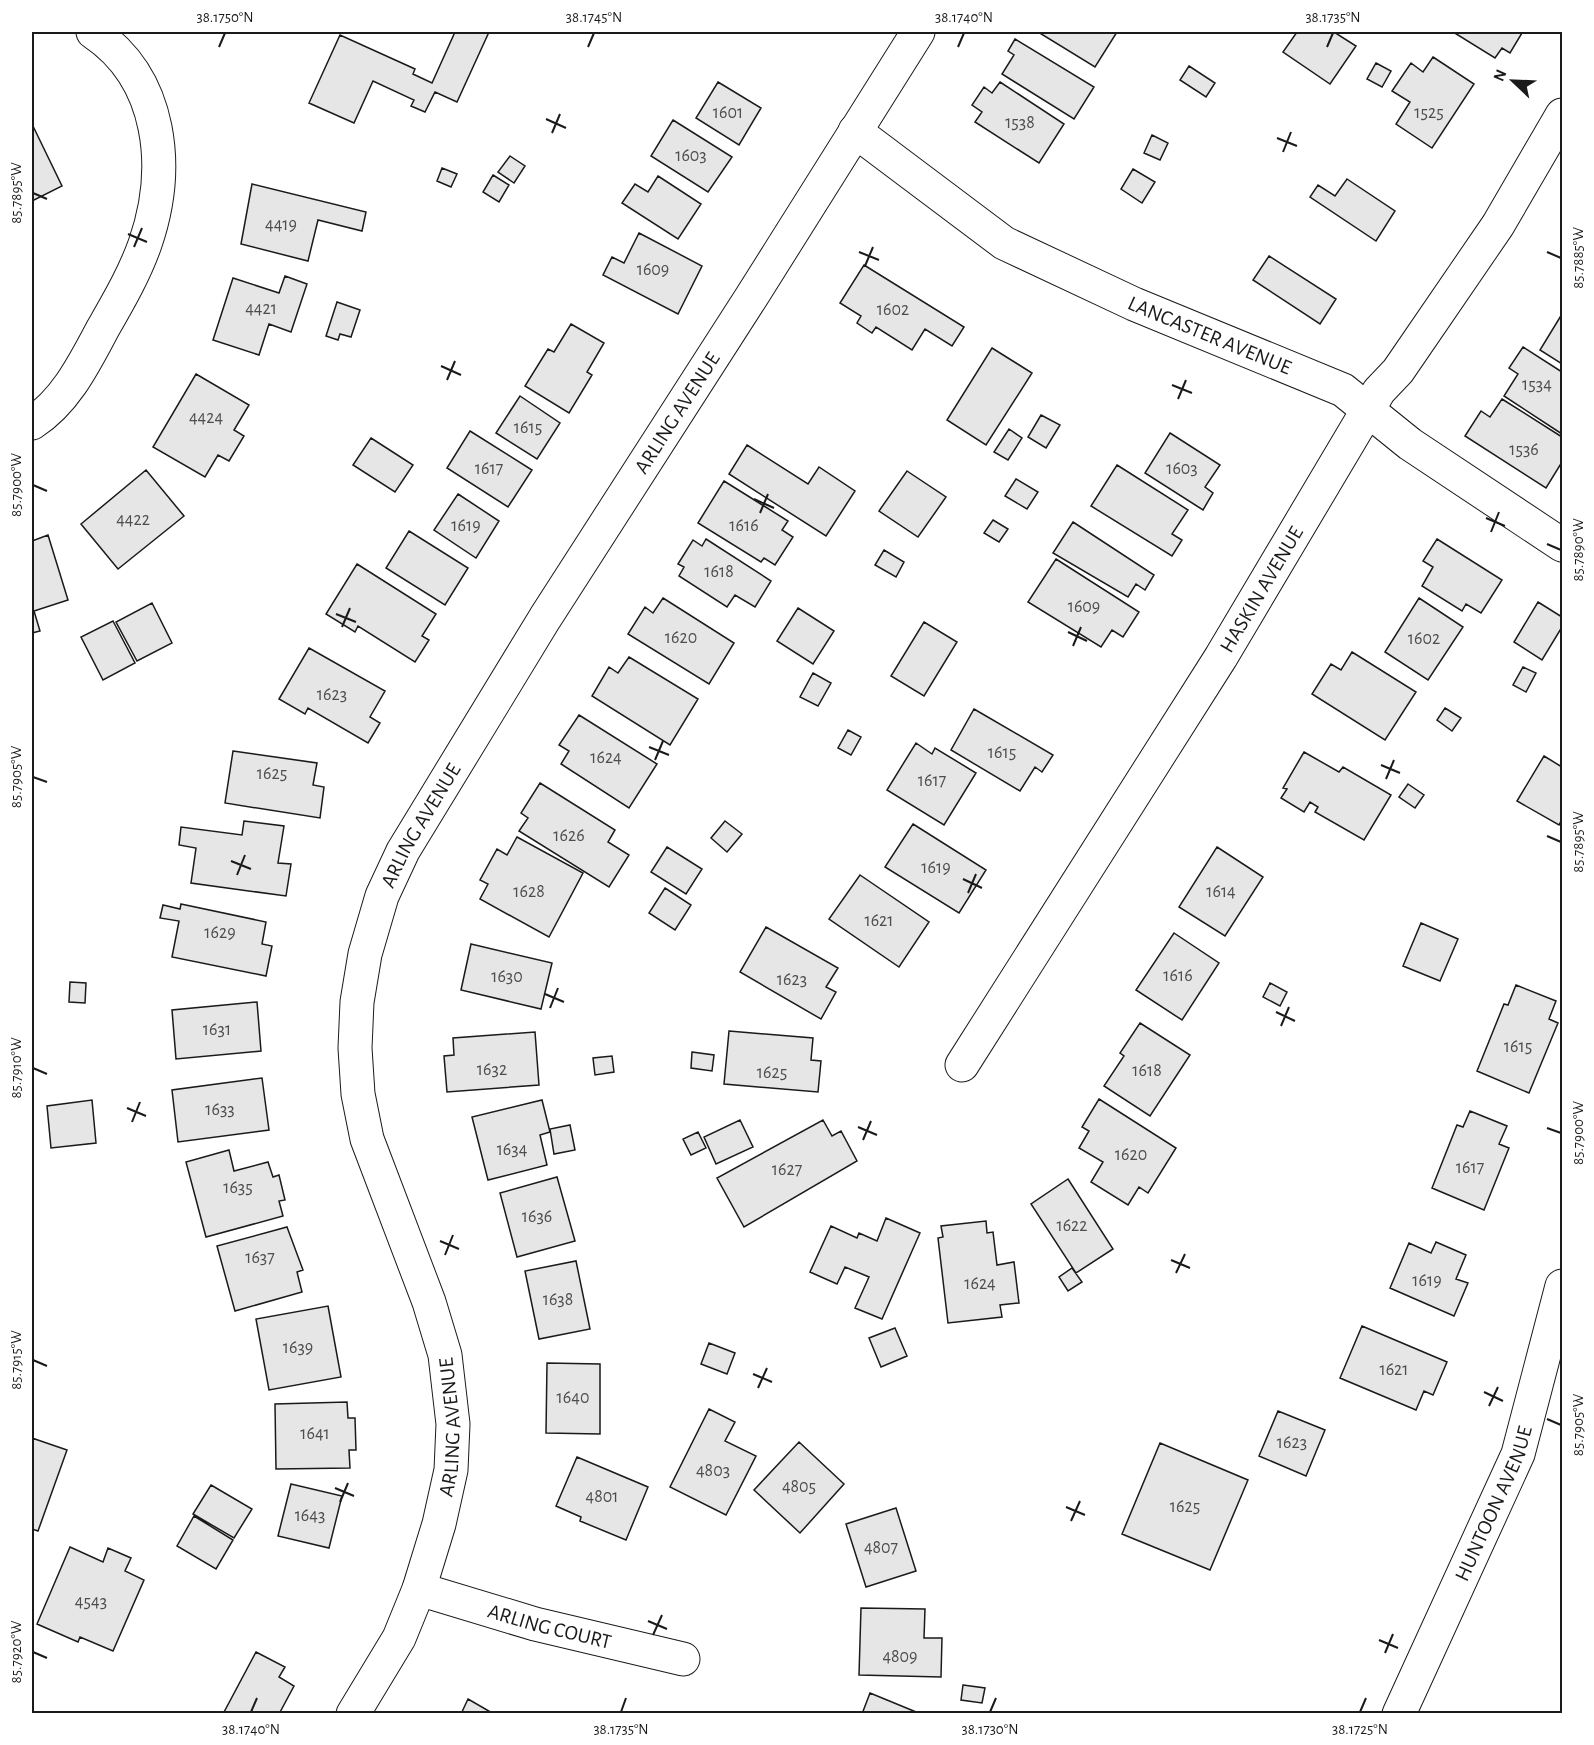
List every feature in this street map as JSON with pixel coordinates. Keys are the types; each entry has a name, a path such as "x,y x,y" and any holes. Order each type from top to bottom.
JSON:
{"street":[{"path":"32,423 65,391 85,361 128,284 145,243 159,181 159,147 155,123 134,72 111,44 93,32"},
{"name":"ARLING AVENUE","path":"353,1713 399,1638 419,1588 439,1524 451,1470 453,1424 445,1355 429,1302 367,1139 358,1094 357,1002 365,954 380,906 403,851 545,618 918,32"},
{"name":"HASKIN AVENUE","path":"962,1065 1221,657 1368,410 1498,225 1563,115"},
{"name":"LANCASTER AVENUE","path":"855,131 1004,243 1134,304 1343,390 1410,444 1563,545"},
{"name":"HUNTOON AVENUE","path":"1400,1713 1518,1454 1563,1286"},
{"name":"ARLING COURT","path":"419,1588 535,1624 683,1659"}],"building":[{"path":"455,32 489,32 457,102 435,92 425,112 411,106 414,100 373,81 354,123 309,103 340,35 415,69 413,74 432,83"},
{"path":"1038,32 1117,32 1095,67"},
{"path":"1297,32 1334,32 1356,46 1330,84 1283,52"},
{"path":"1453,32 1522,33 1510,53 1502,48 1495,58"},
{"path":"1015,39 1094,87 1074,119 1002,74 1014,55 1008,51"},
{"path":"1433,57 1474,84 1432,148 1396,124 1410,102 1392,91 1411,63 1423,72"},
{"path":"1376,63 1391,71 1382,87 1367,79"},
{"path":"1189,66 1215,83 1206,97 1180,80"},
{"path":"718,82 761,108 739,145 696,118"},
{"path":"1000,82 1064,124 1039,163 975,122 982,112 972,105 984,87 992,93"},
{"path":"673,120 732,157 708,192 651,156"},
{"path":"32,124 62,186 32,201"},
{"path":"1152,135 1168,143 1160,160 1144,153"},
{"path":"510,156 525,166 514,183 498,172"},
{"path":"442,168 457,174 451,187 437,181"},
{"path":"1133,169 1155,182 1142,203 1121,189"},
{"path":"493,175 509,185 499,202 483,192"},
{"path":"658,176 701,204 678,239 622,203 635,184 648,192"},
{"path":"1347,179 1395,211 1376,241 1310,197 1318,185 1335,196"},
{"path":"252,184 366,212 362,231 318,220 308,261 241,244"},
{"path":"639,233 702,266 678,314 603,275 612,257 624,263"},
{"path":"1269,256 1336,299 1320,324 1253,280"},
{"path":"864,265 964,327 952,346 925,329 912,350 876,327 872,333 857,323 861,316 840,303"},
{"path":"285,276 307,284 291,332 269,324 259,355 213,340 233,278 279,293"},
{"path":"337,302 360,310 351,337 340,334 338,340 326,336"},
{"path":"1562,314 1562,364 1540,350"},
{"path":"571,324 604,343 587,372 592,375 569,413 525,386 548,349 554,352"},
{"path":"1523,347 1562,372 1562,434 1504,396 1518,374 1509,368"},
{"path":"992,348 1032,373 986,445 947,420"},
{"path":"196,374 249,405 234,430 244,436 229,461 218,455 205,477 153,447"},
{"path":"520,396 560,423 537,459 496,433"},
{"path":"1502,399 1562,437 1562,462 1546,488 1465,436 1481,411 1490,417"},
{"path":"1041,415 1060,425 1046,448 1028,437"},
{"path":"1009,429 1022,438 1008,460 994,452"},
{"path":"470,431 532,470 508,507 447,468"},
{"path":"1170,433 1220,465 1205,487 1213,493 1203,510 1145,473"},
{"path":"371,438 413,465 395,492 353,465"},
{"path":"747,445 808,484 819,467 855,491 826,536 729,474"},
{"path":"1117,465 1188,510 1172,534 1182,540 1172,556 1091,506"},
{"path":"146,470 184,516 118,569 81,524"},
{"path":"907,471 946,497 918,537 879,511"},
{"path":"1016,479 1038,492 1027,509 1005,496"},
{"path":"724,481 788,521 782,530 793,537 775,565 764,558 761,562 698,523"},
{"path":"458,494 499,521 476,558 434,530"},
{"path":"993,520 1008,529 999,542 984,533"},
{"path":"1073,522 1154,575 1145,590 1136,584 1128,597 1053,553"},
{"path":"409,531 468,568 445,605 386,568"},
{"path":"48,535 68,600 34,611 40,631 32,633 32,541"},
{"path":"706,539 771,581 755,607 735,595 727,607 679,576 684,567 678,564 693,540 702,546"},
{"path":"1437,539 1502,580 1481,613 1466,604 1462,611 1422,586 1433,567 1423,561"},
{"path":"884,550 904,562 896,577 875,565"},
{"path":"1056,559 1139,612 1123,637 1112,630 1101,647 1028,602"},
{"path":"357,564 436,614 422,636 429,640 415,662 358,626 355,632 326,614"},
{"path":"663,598 734,643 709,684 628,634 645,607 653,613"},
{"path":"1419,598 1463,627 1428,680 1385,652"},
{"path":"1538,602 1562,617 1562,627 1542,660 1514,642"},
{"path":"152,603 172,643 137,661 116,622"},
{"path":"798,608 834,631 813,664 777,641"},
{"path":"113,621 135,663 103,680 81,637"},
{"path":"924,622 957,642 924,696 891,676"},
{"path":"309,648 385,691 370,717 380,723 368,743 308,708 305,714 279,699"},
{"path":"1352,652 1416,692 1385,740 1312,694 1331,664 1341,670"},
{"path":"629,657 698,699 670,745 592,696 609,667 618,673"},
{"path":"1523,667 1536,673 1526,692 1513,685"},
{"path":"813,673 831,683 818,706 800,697"},
{"path":"1445,708 1461,718 1452,731 1437,720"},
{"path":"974,709 1053,755 1042,772 1035,767 1020,791 951,750"},
{"path":"579,715 657,764 629,808 561,764 569,751 559,745"},
{"path":"848,730 861,737 851,755 838,748"},
{"path":"916,743 932,754 935,748 976,773 944,825 887,790"},
{"path":"233,751 317,763 313,785 324,787 320,818 225,803"},
{"path":"1304,752 1339,772 1343,767 1391,795 1364,840 1315,812 1318,807 1310,802 1304,812 1281,798 1287,789 1283,788"},
{"path":"1544,756 1562,767 1562,819 1559,825 1517,801"},
{"path":"540,783 615,830 608,842 629,855 609,887 519,831 528,818 521,813"},
{"path":"1408,784 1424,795 1415,808 1399,797"},
{"path":"244,821 284,826 278,863 291,864 286,896 191,883 196,848 179,845 181,827 242,835"},
{"path":"725,821 742,834 727,852 711,838"},
{"path":"913,824 986,870 959,913 885,867"},
{"path":"517,837 583,873 549,937 480,899 488,884 480,880 497,849 507,855"},
{"path":"667,847 702,869 686,894 651,872"},
{"path":"1217,847 1263,877 1225,936 1179,907"},
{"path":"860,875 929,922 899,967 829,919"},
{"path":"665,888 691,905 675,930 649,913"},
{"path":"181,904 266,922 262,944 272,946 266,976 172,957 179,921 160,918 163,905 180,909"},
{"path":"1421,923 1458,939 1440,981 1403,966"},
{"path":"766,927 838,968 826,987 836,992 821,1019 740,972"},
{"path":"1174,933 1219,963 1182,1020 1136,990"},
{"path":"471,944 552,963 541,1009 461,990"},
{"path":"70,982 86,983 85,1003 69,1002"},
{"path":"1270,983 1287,992 1280,1006 1263,997"},
{"path":"1516,985 1556,1001 1549,1019 1558,1023 1529,1093 1477,1071 1504,1004 1508,1005"},
{"path":"257,1002 261,1051 176,1059 172,1010"},
{"path":"1140,1023 1190,1055 1150,1116 1104,1086 1124,1056 1120,1053"},
{"path":"729,1031 813,1038 811,1060 821,1061 818,1092 724,1084"},
{"path":"535,1032 539,1085 447,1092 444,1056 454,1055 453,1038"},
{"path":"692,1052 714,1055 712,1071 691,1068"},
{"path":"612,1056 614,1072 595,1075 593,1058"},
{"path":"262,1078 269,1130 178,1142 172,1090"},
{"path":"1099,1099 1176,1148 1148,1193 1139,1187 1128,1205 1091,1182 1103,1162 1079,1148 1089,1131 1082,1127"},
{"path":"92,1100 96,1143 51,1148 47,1106"},
{"path":"542,1100 550,1132 540,1135 547,1165 488,1180 472,1117"},
{"path":"1470,1111 1507,1126 1499,1144 1509,1148 1484,1210 1432,1188 1457,1125 1463,1127"},
{"path":"740,1120 753,1147 716,1164 704,1137"},
{"path":"823,1120 832,1136 841,1131 857,1161 744,1227 717,1178"},
{"path":"570,1125 575,1150 554,1154 550,1129"},
{"path":"698,1132 706,1148 691,1155 683,1139"},
{"path":"229,1150 234,1171 268,1162 273,1177 279,1175 285,1200 279,1201 283,1216 206,1237 186,1162"},
{"path":"557,1177 575,1241 517,1257 500,1193"},
{"path":"1068,1179 1113,1249 1076,1273 1031,1204"},
{"path":"886,1218 920,1233 882,1319 855,1308 869,1277 845,1267 837,1284 810,1272 831,1226 857,1238 859,1233 877,1241"},
{"path":"986,1221 987,1233 993,1232 997,1265 1014,1262 1019,1303 1000,1305 1002,1317 948,1323 938,1238 943,1237 941,1226"},
{"path":"287,1227 303,1270 297,1272 302,1292 235,1311 217,1246"},
{"path":"1436,1242 1466,1255 1456,1279 1468,1283 1454,1316 1390,1288 1409,1243 1431,1253"},
{"path":"576,1261 590,1329 539,1339 525,1271"},
{"path":"1072,1268 1082,1282 1068,1291 1059,1277"},
{"path":"328,1306 341,1377 269,1390 256,1319"},
{"path":"1362,1326 1447,1362 1433,1395 1424,1391 1416,1410 1340,1378"},
{"path":"895,1328 907,1356 881,1367 869,1338"},
{"path":"709,1343 735,1353 727,1374 701,1364"},
{"path":"547,1363 600,1364 600,1434 546,1433"},
{"path":"347,1402 348,1418 355,1418 356,1450 349,1450 350,1468 276,1469 275,1404"},
{"path":"709,1409 735,1422 725,1441 756,1456 726,1515 670,1487"},
{"path":"1278,1411 1325,1430 1306,1476 1259,1456"},
{"path":"32,1438 67,1450 38,1531 32,1529"},
{"path":"799,1442 844,1484 800,1533 754,1490"},
{"path":"1160,1443 1248,1480 1210,1570 1122,1534"},
{"path":"577,1457 648,1487 626,1540 580,1521 581,1517 556,1506"},
{"path":"291,1484 342,1496 329,1548 278,1536"},
{"path":"211,1485 252,1509 234,1538 193,1514"},
{"path":"896,1508 916,1571 866,1587 846,1524"},
{"path":"194,1516 233,1540 216,1569 177,1546"},
{"path":"70,1547 103,1562 108,1548 131,1558 125,1571 144,1580 113,1651 80,1637 78,1642 37,1624"},
{"path":"861,1608 925,1609 924,1638 942,1638 941,1677 859,1675"},
{"path":"256,1652 285,1667 279,1677 294,1686 279,1714 223,1714"},
{"path":"963,1685 985,1688 982,1703 961,1700"},
{"path":"870,1693 921,1714 862,1714"},
{"path":"468,1699 494,1714 461,1714"}]}
